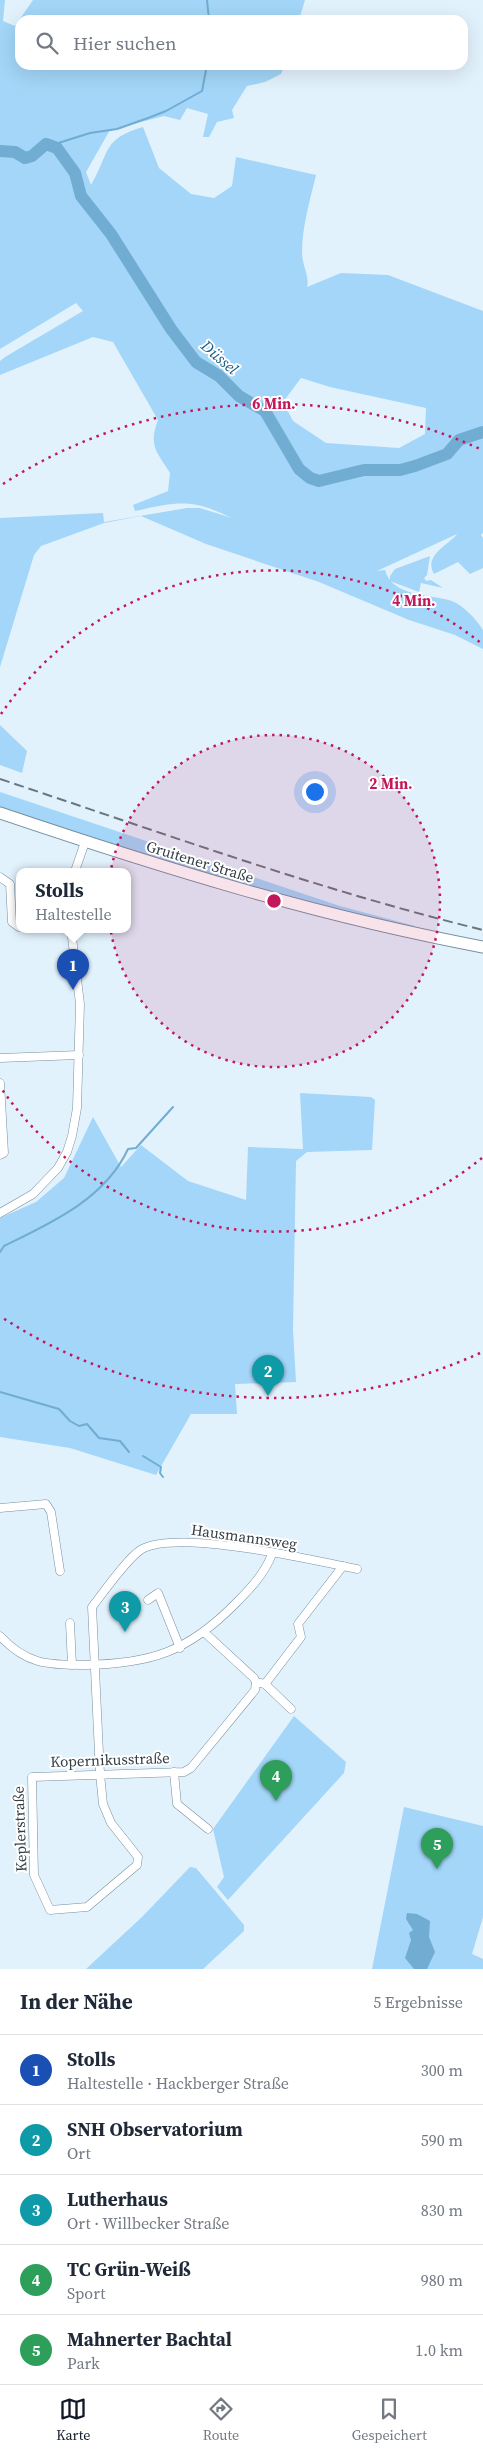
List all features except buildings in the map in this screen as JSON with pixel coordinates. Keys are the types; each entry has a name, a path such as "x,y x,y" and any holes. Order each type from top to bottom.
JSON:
{"main road":[{"name":"Gruitener Straße","path":"0,813 183,874 283,902 420,935 483,947"}],"street":[{"path":"77,868 85,842"},
{"path":"0,877 10,884 12,922 16,925"},
{"path":"0,1213 33,1194 58,1168 67,1152 77,1108 80,1056 80,1004 71,933"},
{"path":"0,1058 80,1056"},
{"path":"0,1083 4,1154 0,1155"},
{"path":"0,1508 46,1504 51,1512 60,1570"},
{"name":"Hausmannsweg","path":"100,1774 92,1607 140,1550 152,1545 198,1542 343,1566 357,1570"},
{"path":"0,1636 9,1646 26,1658 48,1664 95,1665 151,1659 180,1648 204,1632 254,1584 267,1566 272,1554"},
{"path":"265,1684 301,1637 298,1624 343,1566"},
{"path":"148,1600 158,1593 180,1648"},
{"path":"70,1623 72,1665"},
{"path":"204,1632 256,1682 265,1684 291,1709"},
{"name":"Kopernikusstraße","path":"32,1777 184,1772 191,1768 255,1690 256,1682"},
{"path":"174,1772 177,1804 208,1829"},
{"name":"Keplerstraße","path":"32,1777 36,1882 50,1910 81,1910 87,1908 137,1865 138,1861 138,1857 111,1822 103,1804 100,1774"}],"shaded area":[{"path":"0,0 5,0 3,21 15,26 15,70 283,70 281,74 265,82 247,86 232,110 234,118 217,122 209,137 203,137 208,114 187,108 180,120 164,116 110,130 86,172 91,185 113,142 129,132 143,127 159,168 191,194 214,198 232,186 236,157 316,175 302,243 302,257 308,283 307,287 341,273 388,275 483,311 483,533 481,535 483,538 483,568 470,574 458,562 434,574 432,561 434,556 457,534 377,571 385,570 389,579 403,590 452,601 461,606 483,630 483,649 455,635 409,620 319,582 206,544 141,516 104,523 41,546 34,555 0,667 0,518 103,513 104,522 187,508 200,508 232,518 206,507 184,504 163,505 135,511 133,505 168,491 170,473 155,448 154,436 158,420 113,342 93,337 0,375 0,361 5,357 83,311 76,303 0,349","holes":["301,378 330,387 426,408 425,434 399,448 326,443 293,421 283,402"]},
{"path":"33,0 305,0 300,15 23,15"},
{"path":"430,556 427,575 424,578 426,581 431,580 443,588 421,583 419,592 390,581 390,576 395,569"},
{"path":"0,725 27,751 22,773 0,765"},
{"path":"0,792 340,906 415,926 415,930 195,874 0,809"},
{"path":"300,1093 371,1097 375,1100 372,1150 307,1152 296,1161 293,1330 296,1382 235,1384 237,1414 191,1414 156,1475 70,1448 0,1437 0,1218 36,1202 64,1178 93,1117 121,1167 141,1145 188,1181 246,1200 248,1147 303,1149"},
{"path":"294,1716 346,1762 344,1773 228,1900 217,1887 224,1877 213,1829"},
{"path":"404,1807 483,1826 483,1917 472,1954 483,1959 483,1969 372,1969"},
{"path":"190,1867 196,1868 244,1925 244,1931 203,1969 86,1969 142,1917"},
{"path":"407,1913 417,1914 430,1921 429,1937 435,1952 427,1969 414,1969 405,1958 411,1940 409,1933 413,1930 406,1919"}],"waterway":[{"path":"207,0 208,15"},
{"path":"52,145 90,133 117,129 166,111 202,91 206,70"},
{"name":"Düssel","path":"0,151 15,152 25,158 32,156 46,144 57,148 75,173 81,196 111,234 171,329 196,362 219,376 239,396 265,411 299,469 310,478 319,481 364,470 400,470 447,454 459,440 483,432"},
{"path":"0,1252 4,1246 58,1218 91,1196 118,1167 128,1149 136,1148 173,1107"},
{"path":"0,1392 59,1409 70,1421 79,1426 87,1424 99,1438 120,1441 129,1452"},
{"path":"143,1456 161,1467 160,1473 163,1477"}],"railway":[{"path":"0,779 300,879 483,930"}],"place":[{"name":"Stolls","path":"73,990"},
{"name":"SNH Observatorium","path":"268,1396"},
{"name":"Lutherhaus","path":"125,1632"},
{"name":"TC Grün-Weiß","path":"276,1801"},
{"name":"Mahnerter Bachtal","path":"437,1869"}]}
